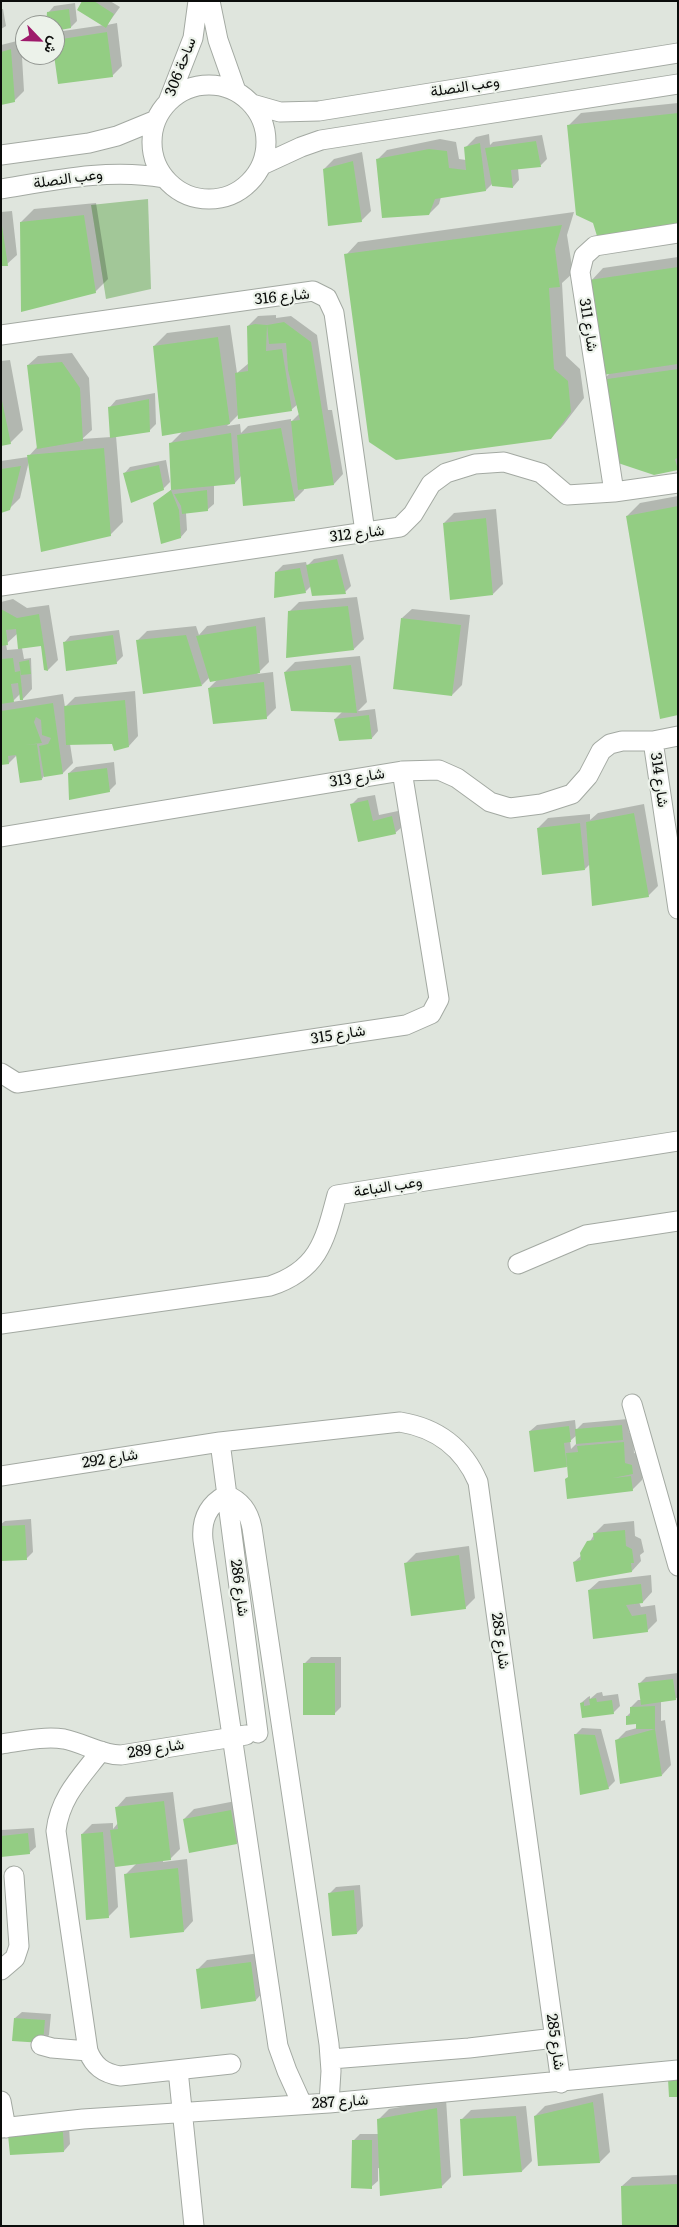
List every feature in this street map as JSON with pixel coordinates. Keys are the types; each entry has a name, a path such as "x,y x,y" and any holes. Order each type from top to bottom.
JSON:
{"street":[{"name":"ساحة 306","path":"167,103 193,38 198,1"},
{"name":"ساحة 306","path":"210,1 218,40 236,91"},
{"name":"وعب النصلة","path":"252,104 280,112 318,111 678,53"},
{"name":"وعب النصلة","path":"262,165 321,140 678,84"},
{"path":"218,85 236,91 252,104 261,117 266,133 266,149 262,165 251,182 236,193 217,199 197,199 179,191 164,178 155,161 152,140 156,120 167,103 182,92 199,86 218,85"},
{"path":"1,155 89,143 117,136 156,120"},
{"name":"وعب النصلة","path":"1,189 90,175 118,173 164,178"},
{"name":"شارع 311","path":"614,492 580,272 584,256 595,246 678,234"},
{"name":"شارع 316","path":"1,335 313,291 327,298 334,313 366,532"},
{"name":"شارع 312","path":"1,586 366,532 386,531 400,527 413,514 431,484 446,473 475,464 504,462 541,473 567,495 614,492 678,482"},
{"name":"شارع 313","path":"1,837 402,771 439,770 457,778 490,802 510,808 541,804 572,794 588,776 601,752 610,744 622,741 653,741 678,736"},
{"name":"شارع 314","path":"653,741 678,909"},
{"name":"شارع 315","path":"1,1073 17,1083 406,1024 431,1014 439,999 402,771"},
{"name":"وعب النباعة","path":"1,1324 270,1286 286,1281 306,1266 321,1246 337,1195 678,1141"},
{"path":"518,1264 586,1235 678,1221"},
{"path":"632,1404 678,1566"},
{"name":"شارع 285","path":"220,1442 400,1422 416,1425 445,1438 458,1449 474,1471 478,1482 561,2083"},
{"name":"شارع 292","path":"1,1476 220,1442"},
{"name":"شارع 286","path":"220,1442 258,1734"},
{"path":"302,2104 286,2071 278,2046 202,1529 204,1518 209,1508 226,1495 242,1504 251,1519 331,2059 329,2103"},
{"name":"شارع 289","path":"1,1744 55,1738 121,1755 282,1730"},
{"path":"101,1751 62,1803 56,1831 88,2051 96,2066 111,2074 120,2076 231,2064"},
{"path":"1,1970 15,1958 19,1946 14,1876"},
{"path":"331,2059 469,2048 555,2038"},
{"path":"41,2045 52,2048 88,2051"},
{"path":"178,2070 194,2226"},
{"name":"شارع 287","path":"4,2128 83,2119 329,2103 561,2083 678,2070"},
{"path":"1,2101 4,2128"}],"green space":[{"path":"148,199 151,289 106,299 91,205"}],"building":[{"path":"82,1 94,1 114,14 106,28 77,10"},
{"path":"69,9 71,28 65,29 65,15 47,15 47,12"},
{"path":"107,32 113,77 58,84 55,65 65,65 65,38"},
{"path":"11,49 15,102 1,105 1,52"},
{"path":"678,113 678,227 597,236 593,223 576,215 567,125"},
{"path":"536,141 541,167 511,170 513,188 492,186 485,148"},
{"path":"480,143 486,191 435,199 429,215 382,218 376,159 429,149 447,151 449,168 466,170 464,147"},
{"path":"353,161 362,222 328,226 323,169"},
{"path":"84,215 96,293 21,312 20,222"},
{"path":"1,219 8,266 1,266"},
{"path":"562,225 555,249 560,287 549,288 554,369 568,381 571,412 551,439 396,460 369,442 344,254"},
{"path":"678,267 678,364 603,375 589,280"},
{"path":"284,322 311,342 334,485 298,490 291,421 300,420 288,370 286,343 269,344 267,325"},
{"path":"255,324 267,325 266,351 282,349 292,411 238,419 235,373 248,371 247,326"},
{"path":"218,337 230,424 162,436 153,346"},
{"path":"62,362 80,388 83,441 37,449 27,365"},
{"path":"678,369 678,458 675,459 678,470 654,475 618,463 600,380"},
{"path":"1,396 11,444 1,446"},
{"path":"149,399 150,432 110,438 108,407"},
{"path":"281,428 295,501 243,506 237,435"},
{"path":"231,433 235,484 171,490 169,443"},
{"path":"104,448 111,536 41,552 27,455"},
{"path":"159,465 164,490 131,503 123,473"},
{"path":"21,466 10,510 1,513 1,469"},
{"path":"171,490 179,510 181,538 161,544 153,503"},
{"path":"207,490 208,511 182,514 181,506 174,494"},
{"path":"678,506 678,715 660,719 626,516"},
{"path":"486,518 493,595 450,600 443,523"},
{"path":"337,559 346,594 312,596 306,565"},
{"path":"300,568 306,593 274,598 275,572"},
{"path":"348,606 354,650 286,658 288,611"},
{"path":"1,609 17,618 39,614 48,671 44,670 41,646 18,649 16,629 6,630 8,645 1,646"},
{"path":"401,618 461,625 452,696 393,689"},
{"path":"256,626 260,673 210,682 196,636"},
{"path":"113,635 117,664 66,671 63,642"},
{"path":"186,635 202,686 143,694 136,640"},
{"path":"13,658 15,672 20,671 23,700 20,700 18,683 11,684 14,702 1,704 1,659"},
{"path":"29,660 31,674 21,675 19,662"},
{"path":"351,665 357,713 291,711 284,672"},
{"path":"264,682 267,719 213,724 208,688"},
{"path":"125,700 129,747 114,751 112,744 66,745 64,706"},
{"path":"53,703 63,774 44,777 39,746 48,744 51,738 42,735 41,720 36,717 34,722 42,743 26,745 37,744 42,780 20,783 16,755 8,756 9,764 1,765 1,711"},
{"path":"369,715 372,739 339,741 334,719"},
{"path":"107,768 110,792 69,800 68,773"},
{"path":"368,800 373,821 392,816 396,834 358,842 350,804"},
{"path":"634,813 649,897 592,906 586,822"},
{"path":"580,823 585,870 542,875 537,828"},
{"path":"622,1425 623,1440 576,1444 575,1429"},
{"path":"569,1426 571,1442 564,1443 567,1467 534,1472 529,1431"},
{"path":"624,1442 625,1463 632,1465 633,1474 613,1478 631,1476 633,1491 567,1499 565,1479 568,1477 566,1453 578,1452 577,1446"},
{"path":"25,1525 27,1560 1,1561 1,1526"},
{"path":"625,1530 626,1546 632,1549 634,1563 631,1563 632,1572 576,1582 573,1562 581,1560 580,1553 587,1541 594,1540 593,1533"},
{"path":"459,1555 466,1609 411,1616 404,1563"},
{"path":"641,1584 643,1603 626,1605 632,1616 646,1614 648,1632 593,1639 588,1590"},
{"path":"303,1663 335,1663 335,1715 303,1715"},
{"path":"673,1679 676,1700 641,1705 638,1683"},
{"path":"596,1698 597,1702 612,1700 614,1714 582,1718 580,1703 584,1702 584,1706 590,1705 589,1699"},
{"path":"655,1706 655,1729 636,1729 636,1724 626,1725 626,1716 630,1716 630,1707"},
{"path":"655,1729 662,1776 620,1784 615,1740"},
{"path":"574,1734 595,1735 609,1789 580,1795"},
{"path":"164,1801 171,1860 115,1867 110,1830 118,1829 115,1807"},
{"path":"231,1810 237,1844 189,1853 183,1819"},
{"path":"103,1832 109,1918 86,1920 81,1834"},
{"path":"28,1833 30,1854 1,1857 1,1836"},
{"path":"178,1868 184,1932 130,1938 124,1874"},
{"path":"354,1890 357,1934 332,1936 328,1893"},
{"path":"251,1962 256,2001 201,2009 196,1969"},
{"path":"14,2018 45,2020 43,2043 12,2041"},
{"path":"668,2079 678,2079 678,2097 669,2097"},
{"path":"593,2102 600,2163 538,2166 534,2116"},
{"path":"437,2108 442,2188 380,2196 377,2119"},
{"path":"516,2116 522,2172 463,2176 460,2119"},
{"path":"63,2132 64,2152 10,2155 8,2135"},
{"path":"352,2140 372,2140 372,2189 351,2188"},
{"path":"678,2184 678,2226 622,2226 621,2186"}]}
